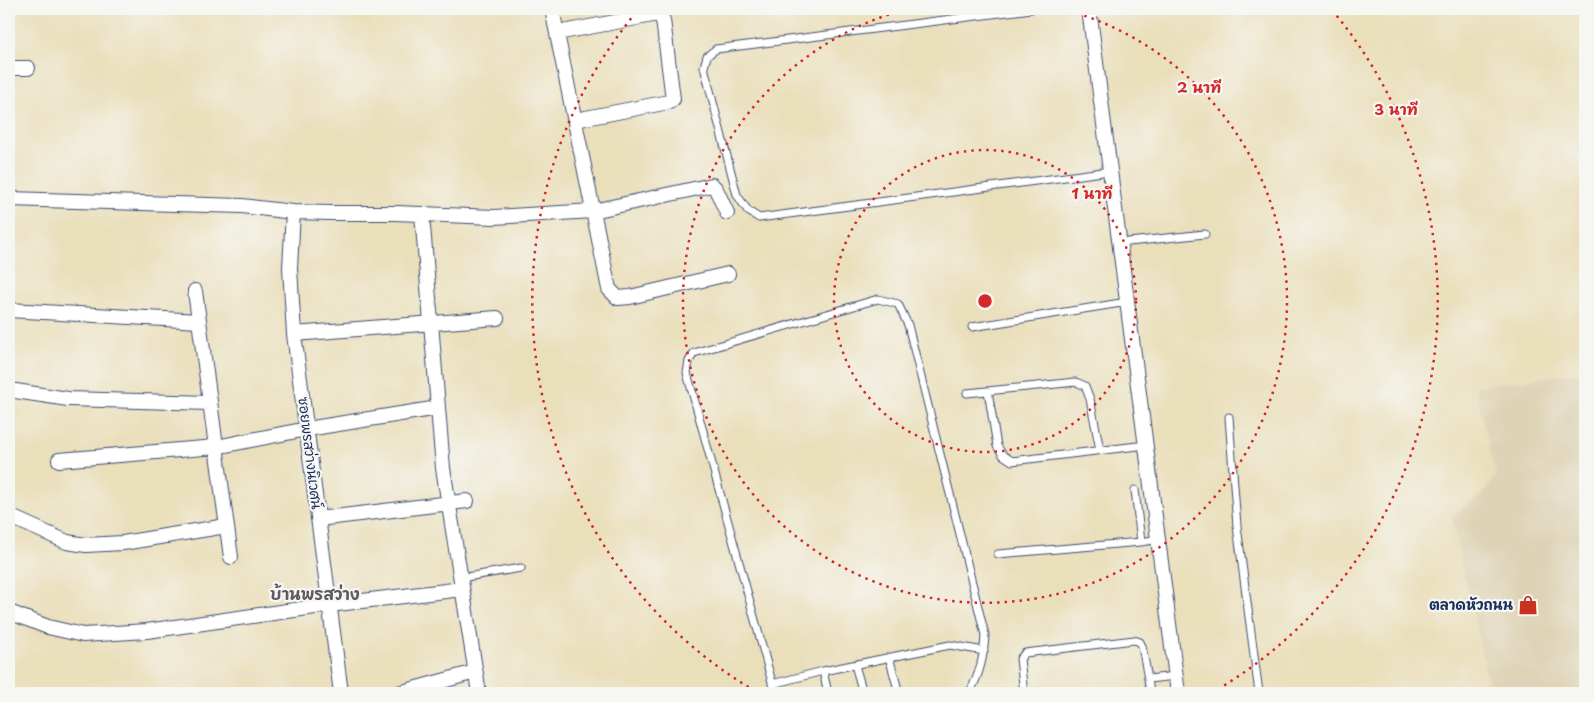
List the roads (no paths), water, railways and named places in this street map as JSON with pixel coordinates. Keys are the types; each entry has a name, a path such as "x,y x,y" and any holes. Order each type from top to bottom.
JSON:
{"street":[{"path":"552,9 610,289 618,298 638,296 728,274"},
{"path":"1089,9 1178,693"},
{"path":"558,33 658,14 663,20 673,99 669,102 575,120"},
{"path":"9,68 28,68"},
{"path":"9,200 242,206 293,212 494,217 593,211 704,185 712,185 716,189 727,213"},
{"name":"ซอยพรสว่างนิเวศน์","path":"293,212 290,268 294,334 341,693"},
{"path":"422,214 443,468 478,693"},
{"path":"195,291 231,558"},
{"path":"9,310 199,321"},
{"path":"294,334 497,318"},
{"path":"9,390 68,399 210,403"},
{"path":"59,460 216,448 307,429 438,408"},
{"path":"318,520 466,501"},
{"path":"9,516 67,542 86,545 123,543 226,526"},
{"path":"9,612 48,626 82,635 147,631 329,605 461,583"},
{"path":"399,693 475,672"}],"lane":[{"path":"1031,9 716,49 707,56 704,67 737,195 748,211 759,218 1110,171"},
{"path":"1119,243 1205,234"},
{"path":"775,693 687,374 688,361 694,353 878,299 898,304 908,326 985,635 984,652 977,681 969,693"},
{"path":"972,327 1127,302"},
{"path":"967,393 1076,382 1085,386 1090,399 1100,450"},
{"path":"988,391 997,446 1003,456 1012,461 1146,445"},
{"path":"1229,417 1237,526 1259,693"},
{"path":"1135,490 1141,542"},
{"path":"998,554 1158,540"},
{"path":"461,583 521,568"},
{"path":"1024,693 1020,659 1025,654 1134,640 1140,642 1142,646 1150,693"},
{"path":"772,684 823,671 950,645 984,652"},
{"path":"889,657 899,693"},
{"path":"855,664 863,693"},
{"path":"823,671 828,693"},
{"path":"1148,679 1176,676"}],"place":[{"name":"ตลาดหัวถนน","path":"1528,605"}],"district":[{"name":"บ้านพรสว่าง","path":"315,594"}]}
